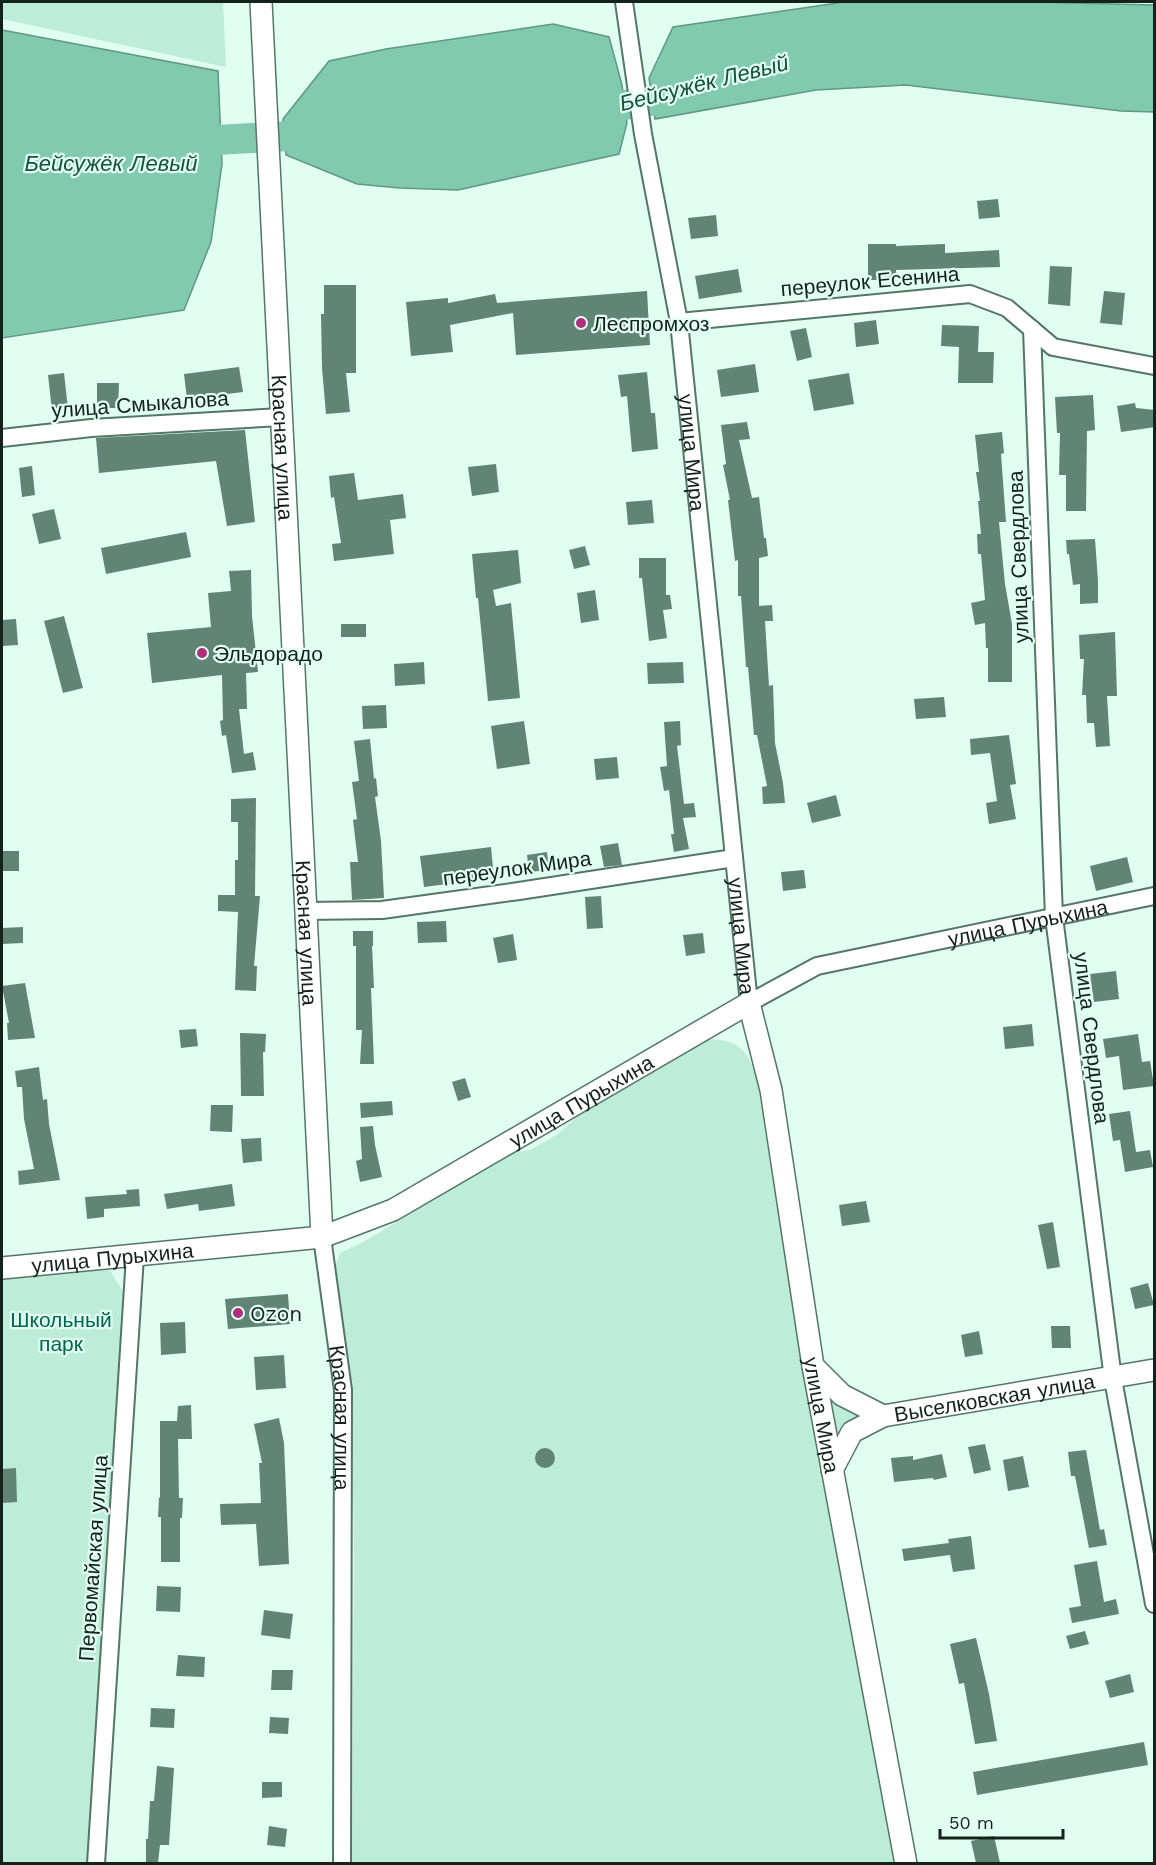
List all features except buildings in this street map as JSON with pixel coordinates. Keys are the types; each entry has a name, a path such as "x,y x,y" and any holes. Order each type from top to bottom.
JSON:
{"street":[{"name":"Красная улица","path":"261,2 267,160 322,1237 343,1390 342,1863"},
{"name":"улица Мира","path":"624,2 643,134 679,322 749,1003 771,1090 813,1366 906,1863"},
{"name":"переулок Есенина","path":"679,322 970,294 1007,308 1053,347 1155,366"},
{"name":"улица Свердлова","path":"1032,329 1054,917 1113,1378 1155,1604"},
{"name":"улица Смыкалова","path":"2,438 91,429 281,417"},
{"name":"переулок Мира","path":"306,911 381,910 734,858"},
{"name":"улица Пурыхина","path":"2,1268 322,1237 393,1210 749,1003 818,966 1155,896"},
{"name":"Первомайская улица","path":"96,1863 135,1256"},
{"name":"Выселковская улица","path":"813,1366 842,1395 883,1416 1155,1370"},
{"path":"832,1470 852,1432 883,1416"}],"green space":[{"path":"2,2 223,2 226,67 2,19"},
{"path":"710,1039 735,1044 740,1048 749,1059 756,1076 896,1863 352,1863 354,1544 351,1390 333,1277 340,1253 365,1241 511,1153 530,1150 558,1134 581,1113 696,1044"},
{"name":"Школьный парк","path":"108,1267 124,1293 89,1863 2,1864 2,1276"},
{"path":"830,1399 858,1416 838,1436"}],"water":[{"name":"Бейсужёк Левый","path":"844,2 1033,2 1154,5 1154,112 1121,111 906,85 816,90 655,119 649,78 673,27"},
{"name":"Бейсужёк Левый","path":"553,24 609,37 622,85 627,123 619,154 458,190 357,184 286,155 283,119 329,61 386,49"},
{"name":"Бейсужёк Левый","path":"2,30 218,71 222,164 211,242 184,310 2,338"}],"waterway":[{"name":"Бейсужёк Левый","path":"585,111 657,100 691,90"},
{"name":"Бейсужёк Левый","path":"181,142 325,134"}],"place":[{"name":"Леспромхоз","path":"581,323"},
{"name":"Эльдорадо","path":"202,653"},
{"name":"Ozon","path":"238,1313"}]}
